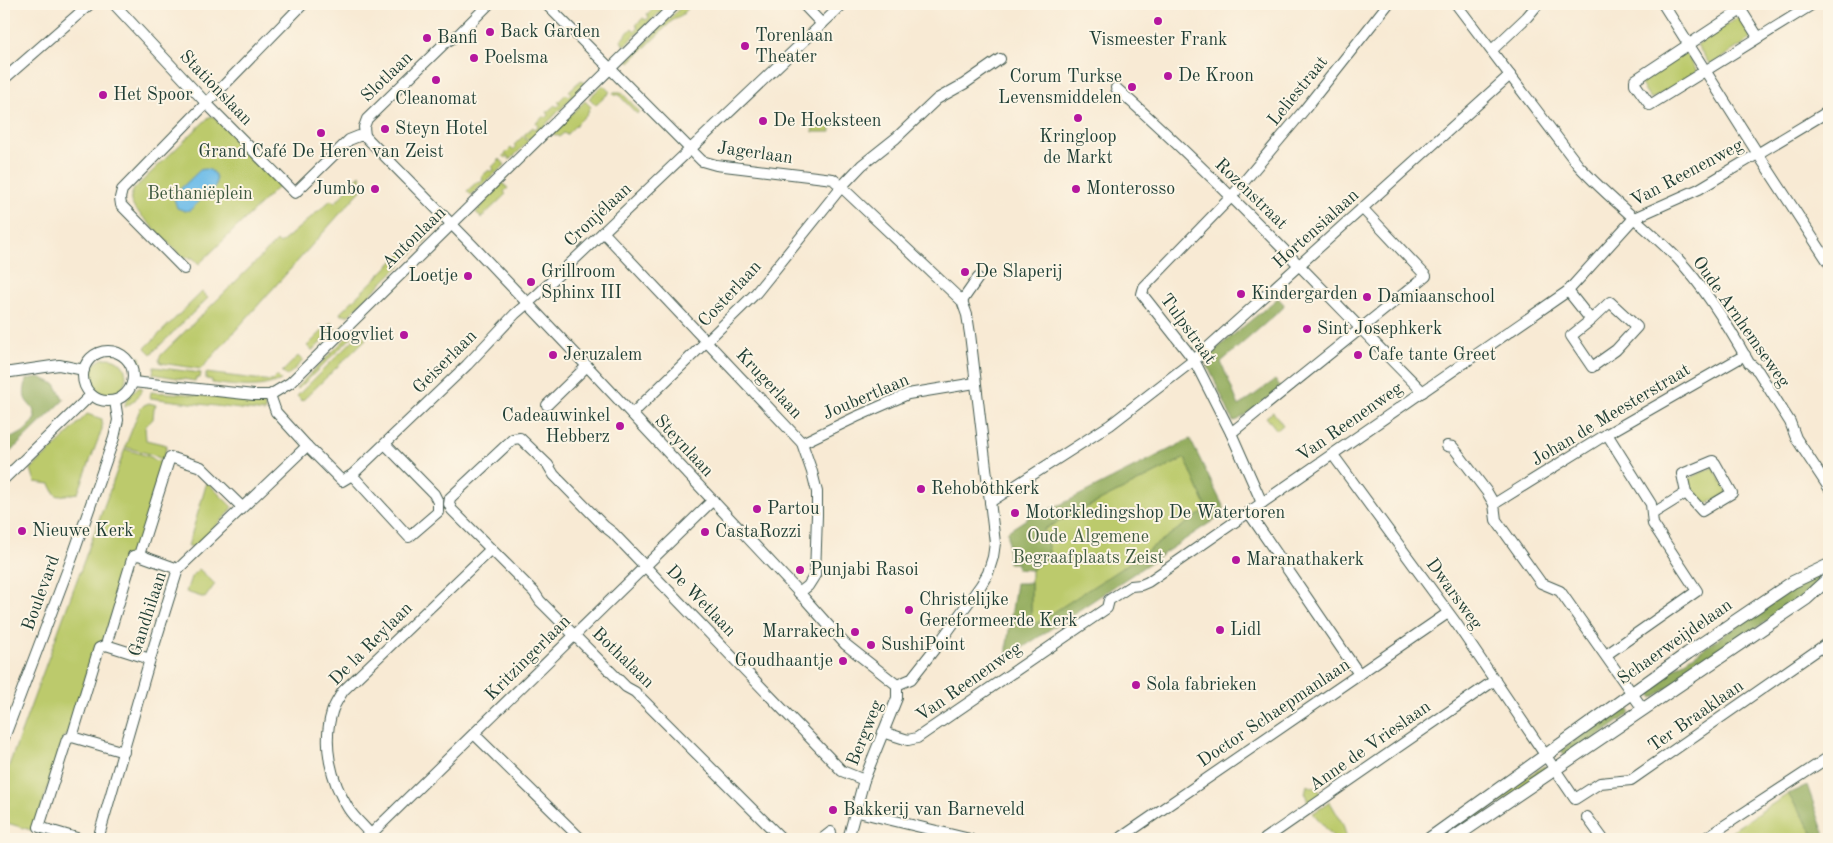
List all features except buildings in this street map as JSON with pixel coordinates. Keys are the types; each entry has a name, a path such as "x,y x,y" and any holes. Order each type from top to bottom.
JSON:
{"street":[{"path":"4,79 90,4"},
{"name":"Stationslaan","path":"114,4 207,104 295,193 349,140 365,136"},
{"path":"184,269 121,205 122,190 303,4"},
{"name":"Slotlaan","path":"365,136 364,127 367,119 446,42 458,35 489,4"},
{"name":"Jagerlaan","path":"546,4 702,162 833,179 962,301 967,315"},
{"name":"Antonlaan","path":"270,395 290,384 676,4"},
{"path":"803,4 822,24"},
{"name":"Cronjélaan","path":"528,303 844,4"},
{"name":"Leliestraat","path":"1232,196 1305,109 1388,4"},
{"name":"Oude Arnhemseweg","path":"1456,4 1578,165 1678,259 1693,277 1758,372 1790,422 1796,438 1829,488"},
{"path":"1492,50 1527,18 1538,4"},
{"path":"1663,4 1758,154 1827,257"},
{"path":"1758,37 1741,10 1636,80 1635,84 1650,105 1813,4"},
{"name":"Costerlaan","path":"632,414 756,294 842,186 862,166 896,138 936,99 964,84 1000,59"},
{"name":"Hortensialaan","path":"990,502 1110,424 1194,360 1510,76"},
{"name":"Rozenstraat","path":"1116,88 1232,196 1423,392"},
{"name":"Van Reenenweg","path":"883,732 908,740 917,738 1107,608 1109,600 1131,586 1148,582 1568,291 1634,218 1699,189 1829,111"},
{"name":"Steynlaan","path":"365,136 528,303 845,644 897,685"},
{"name":"Tulpstraat","path":"1232,196 1144,287 1142,294 1194,360 1231,433 1262,503"},
{"path":"1231,433 1426,276 1362,208"},
{"name":"Krugerlaan","path":"602,232 802,443 817,492 817,515 814,575 808,586 799,593"},
{"path":"962,301 978,278"},
{"path":"1568,291 1591,320"},
{"path":"1610,302 1637,328 1616,350 1592,367 1571,336 1591,320 1610,302"},
{"name":"Geiserlaan","path":"352,475 467,365 515,314 528,303"},
{"name":"Bergweg","path":"848,839 854,811 864,780 897,698 897,685 911,679 940,642 988,573 993,557 995,543 967,315"},
{"path":"104,351 116,352 129,361 134,373 133,382 127,394 115,401 102,401 91,395 84,385 84,370 88,361 95,355 104,351"},
{"name":"Johan de Meesterstraat","path":"1494,504 1607,434 1745,355"},
{"path":"4,373 59,365 84,370"},
{"path":"546,405 587,366"},
{"path":"133,382 254,395 270,395 276,412 306,446 342,481 352,475 409,537 438,512 438,502 434,494 385,444"},
{"name":"Joubertlaan","path":"802,443 908,394 975,383"},
{"path":"4,479 91,395"},
{"name":"Boulevard","path":"4,738 72,558 114,438 118,420 115,401"},
{"path":"1606,656 1697,591 1653,524 1650,504 1607,434"},
{"name":"De Wetlaan","path":"450,498 513,439 520,438 842,771 864,780"},
{"name":"Gandhilaan","path":"98,839 178,569 306,446"},
{"path":"1447,446 1453,447 1487,492 1494,504 1496,520 1541,583 1560,591 1643,709"},
{"name":"Dwarsweg","path":"1333,454 1448,613 1546,755"},
{"path":"139,555 170,457 201,467 242,507"},
{"path":"1713,461 1732,493 1702,511 1686,493 1682,474 1713,461"},
{"path":"1652,514 1686,493"},
{"name":"Bothalaan","path":"450,498 449,504 452,510 534,592 540,601 626,687 635,692 782,839"},
{"name":"Kritzingerlaan","path":"369,837 713,500"},
{"path":"1248,513 1359,674"},
{"name":"De la Reylaan","path":"369,837 349,810 334,777 329,750 329,730 332,711 343,691 491,549"},
{"path":"106,645 133,556 139,555 178,569"},
{"name":"Schaerweijdelaan","path":"1429,839 1688,653 1793,582 1829,565"},
{"name":"Schaerweijdelaan","path":"1452,839 1806,599 1829,578"},
{"name":"Doctor Schaepmanlaan","path":"1119,839 1448,613"},
{"name":"Ter Braaklaan","path":"1555,770 1575,799 1600,783 1631,780 1829,642"},
{"path":"72,737 99,648 106,645 150,659"},
{"name":"Anne de Vrieslaan","path":"1266,839 1495,680"},
{"path":"474,734 581,839"},
{"path":"80,839 39,827 67,739 72,737 124,752"},
{"path":"1546,755 1555,770"},
{"path":"1704,839 1829,758"},
{"path":"854,811 970,839"},
{"path":"1587,817 1603,839"},
{"path":"822,839 831,832"}],"green space":[{"path":"659,4 669,4 623,45 621,40 632,28 635,31 638,27 636,25 643,18 646,20 649,17 647,14 655,7 657,9 660,6"},
{"path":"684,4 690,4 686,11 675,18 630,62 628,60"},
{"path":"1737,18 1741,18 1750,30 1751,39 1710,65 1697,45"},
{"path":"1684,51 1697,71 1654,98 1650,98 1640,83 1642,79"},
{"path":"581,80 585,84 530,141 524,135 533,127 535,129 538,126 536,123 544,116 546,118 549,115 547,112 555,105 557,107 560,104 558,102 566,94 568,96 571,93 569,91"},
{"path":"603,85 610,92 596,105 589,98"},
{"path":"614,92 621,92 639,111 637,114 618,94 616,96"},
{"path":"585,101 591,107 588,110 589,112 566,135 564,133 559,137 556,136 552,132"},
{"name":"Bethaniëplein","path":"213,116 281,184 199,264 193,258 182,257 135,209 131,199 134,189 209,117"},
{"path":"812,122 830,122 831,132 813,132"},
{"path":"523,136 528,142 510,160 507,156 505,158 503,156 511,148 513,150 516,147 514,145"},
{"path":"500,159 505,165 471,195 467,191 478,181 480,183 483,180 481,177 489,170 491,172 494,169 492,167"},
{"path":"360,175 363,188 201,369 161,363 159,360 160,356 277,241 280,244 331,200 335,203"},
{"path":"502,183 508,188 504,192 506,194 481,218 476,212"},
{"path":"422,235 427,239 349,315 341,315 340,313"},
{"path":"202,292 208,298 151,354 145,348"},
{"path":"1278,298 1284,304 1283,308 1221,362 1239,406 1275,380 1282,388 1238,420 1233,421 1206,362 1209,355"},
{"path":"331,322 336,328 312,351 307,346"},
{"path":"357,330 298,389 297,387 347,337"},
{"path":"360,333 366,339 302,401 297,396"},
{"path":"298,356 303,361 287,376 282,372"},
{"path":"138,357 140,357 144,377 137,370"},
{"path":"108,358 115,359 121,363 125,369 125,383 121,389 115,393 108,394 101,393 95,389 91,383 90,376 91,369 95,363 101,359"},
{"path":"154,367 201,373 200,378 196,378 195,381 153,374"},
{"path":"206,373 272,381 277,376 281,380 255,386 230,385 212,383 212,380 206,379"},
{"path":"39,377 55,384 64,400 4,458 4,439 22,433 35,418 34,412 24,395 27,379"},
{"path":"141,387 143,389 134,401 125,407 126,400 130,395"},
{"path":"151,392 265,403 265,412 150,398"},
{"path":"149,403 156,405 153,419 145,427 146,440 167,445 163,460 125,447 140,409"},
{"path":"1273,412 1283,425 1277,430 1266,417"},
{"path":"87,414 102,419 102,429 78,493 58,496 50,484 35,482 31,469"},
{"path":"1190,439 1226,512 1007,658 1007,644 1016,583 1031,583 1031,624 1034,625 1131,562 1207,509 1186,460 1183,459 1044,529 1050,556 1031,570 1017,569 1017,563 1008,563 1008,531 1028,518 1064,503"},
{"path":"125,449 162,462 138,548 132,551 104,640 96,644 68,734 64,736 34,831 4,822 4,779"},
{"name":"Oude Algemene Begraafplaats Zeist","path":"1183,459 1186,460 1207,509 1034,626 1031,624 1031,570 1050,556 1044,529"},
{"path":"1713,467 1728,493 1707,504 1694,494 1688,479"},
{"path":"207,482 232,507 230,512 194,547 188,546"},
{"path":"199,569 215,584 205,598 186,592 191,577"},
{"path":"1829,570 1829,574 1806,594 1653,698 1645,688 1806,580"},
{"path":"1624,704 1631,713 1567,759 1561,750"},
{"path":"1544,766 1549,769 1449,839 1435,839"},
{"path":"1307,785 1322,793 1308,803 1305,793"},
{"path":"1807,785 1826,839 1817,839 1788,794"},
{"path":"1788,794 1817,839 1719,839"},
{"path":"1330,802 1343,824 1347,839 1335,839 1313,813"}],"water":[{"path":"208,169 215,174 215,187 190,210 185,211 177,208 174,199 175,194 200,170"}],"place":[{"name":"Vismeester Frank","path":"1158,21"},
{"name":"Back Garden","path":"490,32"},
{"name":"Banfi","path":"427,38"},
{"name":"Torenlaan Theater","path":"745,46"},
{"name":"Poelsma","path":"474,58"},
{"name":"De Kroon","path":"1168,76"},
{"name":"Cleanomat","path":"436,80"},
{"name":"Corum Turkse Levensmiddelen","path":"1132,87"},
{"name":"Het Spoor","path":"103,95"},
{"name":"Kringloop de Markt","path":"1078,118"},
{"name":"De Hoeksteen","path":"763,121"},
{"name":"Steyn Hotel","path":"385,129"},
{"name":"Grand Café De Heren van Zeist","path":"321,133"},
{"name":"Jumbo","path":"375,189"},
{"name":"Monterosso","path":"1076,189"},
{"name":"De Slaperij","path":"965,272"},
{"name":"Loetje","path":"468,276"},
{"name":"Grillroom Sphinx III","path":"531,282"},
{"name":"Kindergarden","path":"1241,294"},
{"name":"Damiaanschool","path":"1367,297"},
{"name":"Sint Josephkerk","path":"1307,329"},
{"name":"Hoogvliet","path":"404,335"},
{"name":"Jeruzalem","path":"553,355"},
{"name":"Cafe tante Greet","path":"1358,355"},
{"name":"Cadeauwinkel Hebberz","path":"620,426"},
{"name":"Rehobôthkerk","path":"921,489"},
{"name":"Partou","path":"757,509"},
{"name":"Motorkledingshop De Watertoren","path":"1015,513"},
{"name":"Nieuwe Kerk","path":"22,531"},
{"name":"CastaRozzi","path":"705,532"},
{"name":"Maranathakerk","path":"1236,560"},
{"name":"Punjabi Rasoi","path":"800,570"},
{"name":"Christelijke Gereformeerde Kerk","path":"909,610"},
{"name":"Lidl","path":"1220,630"},
{"name":"Marrakech","path":"855,632"},
{"name":"SushiPoint","path":"871,645"},
{"name":"Goudhaantje","path":"843,661"},
{"name":"Sola fabrieken","path":"1136,685"},
{"name":"Bakkerij van Barneveld","path":"833,810"}]}
